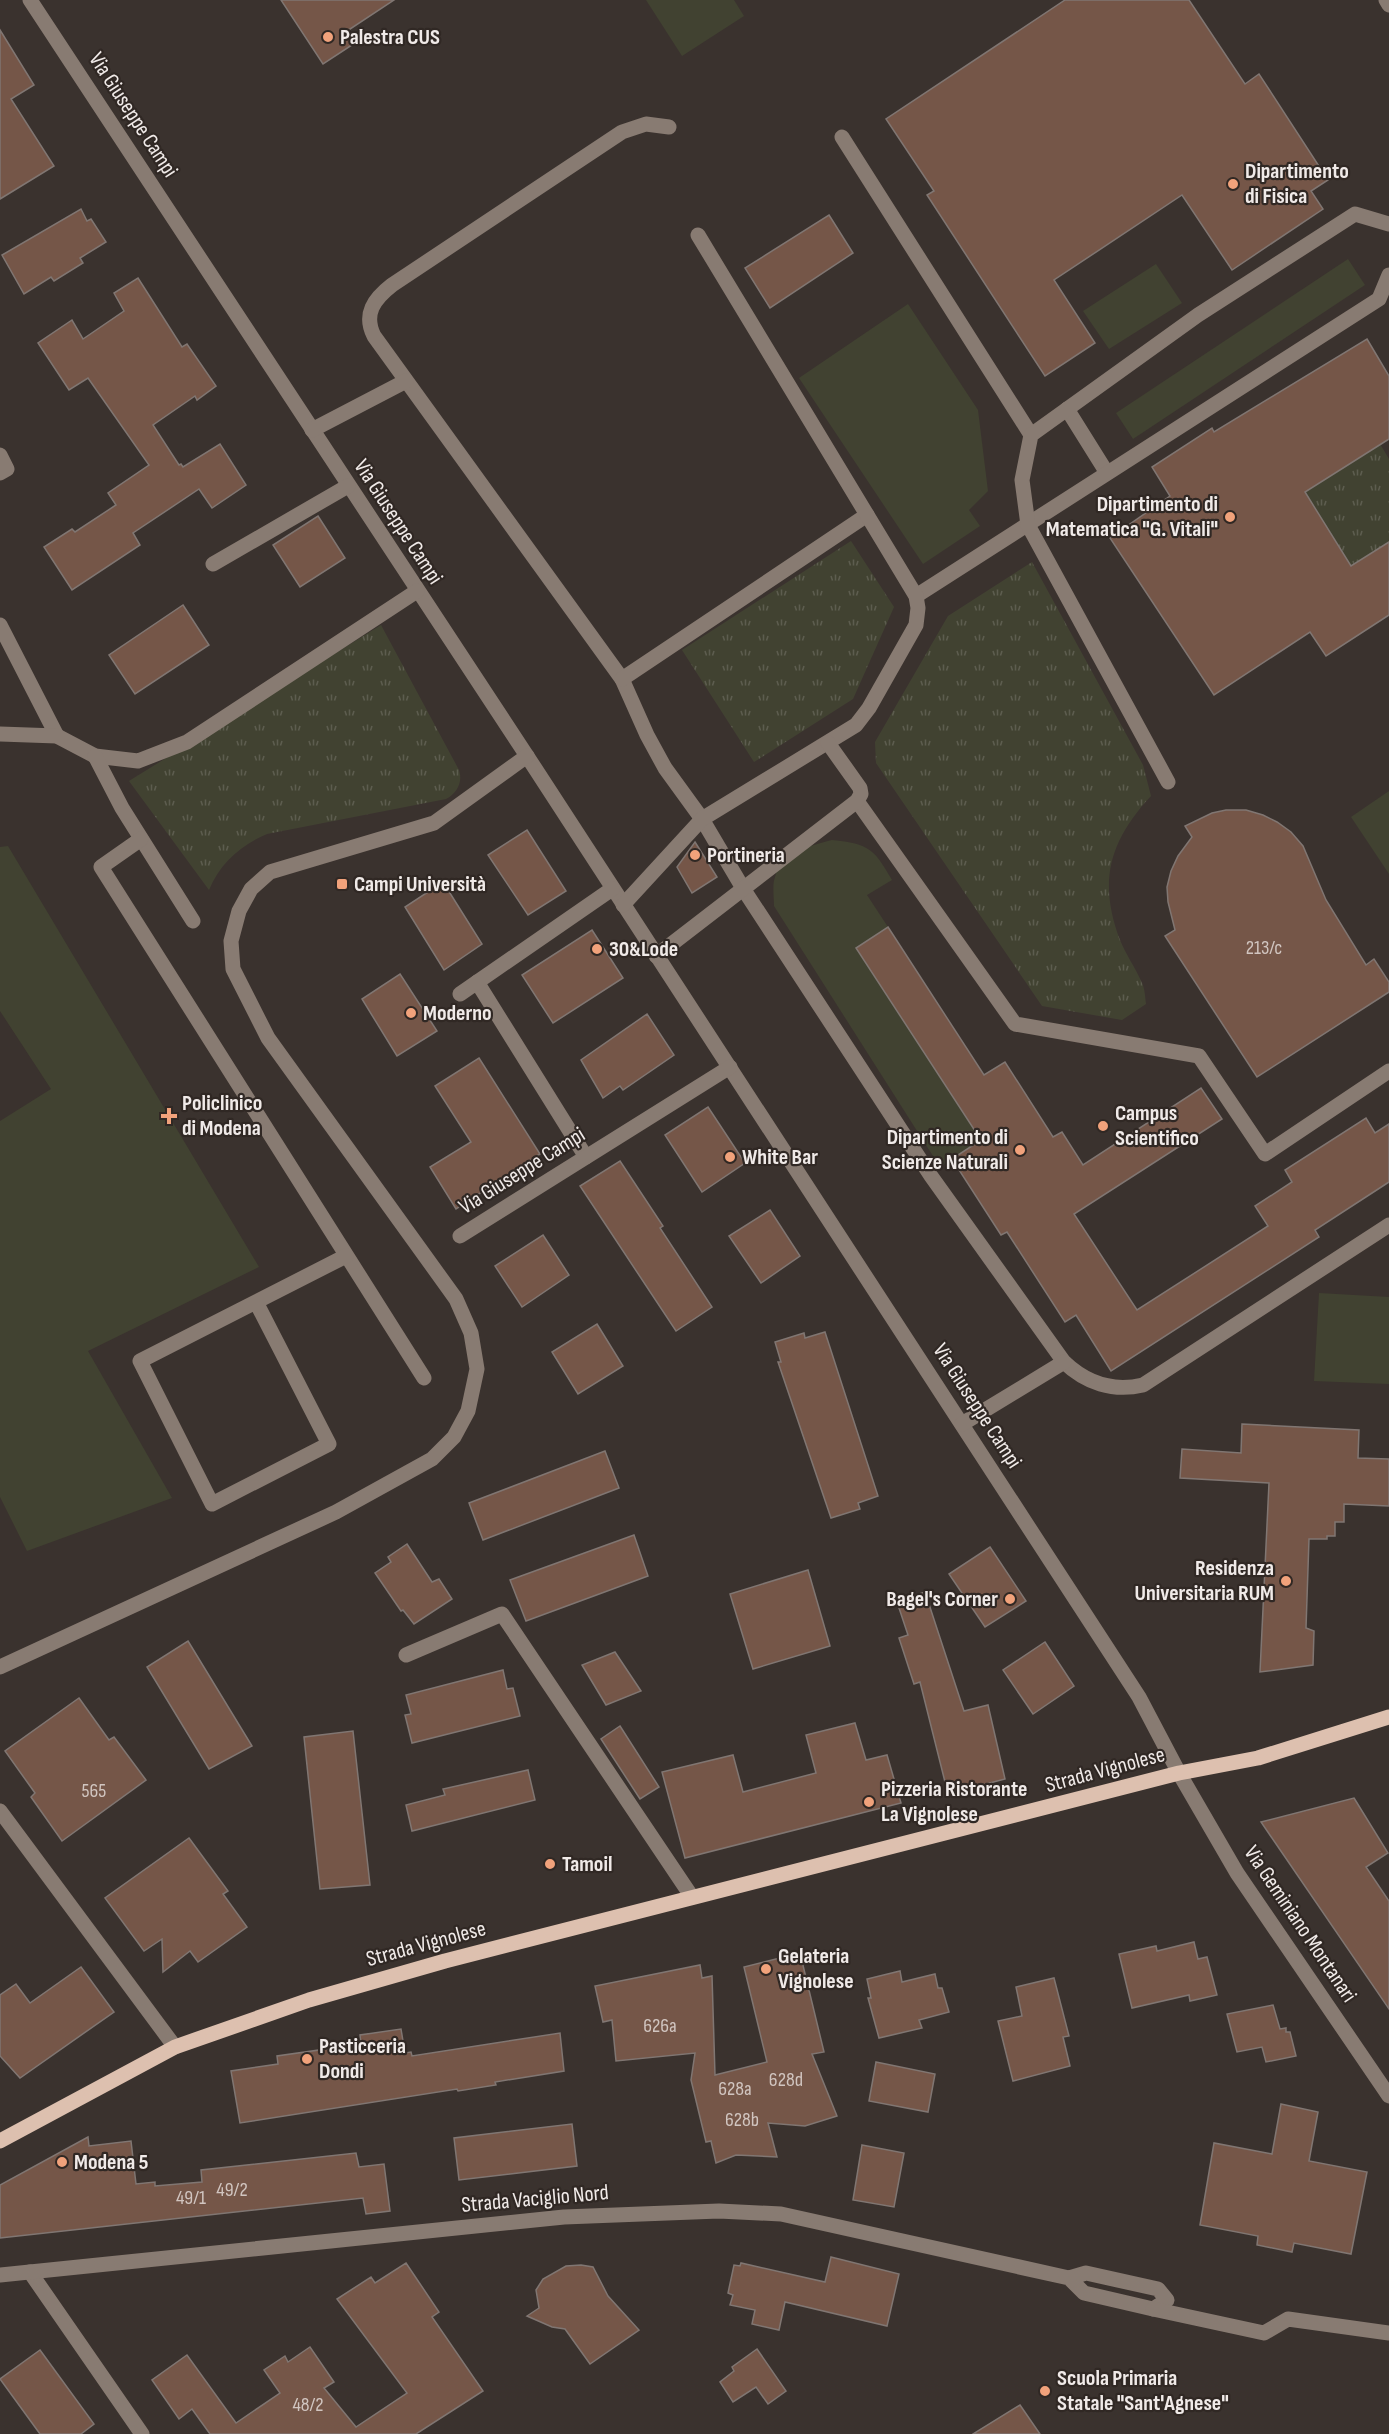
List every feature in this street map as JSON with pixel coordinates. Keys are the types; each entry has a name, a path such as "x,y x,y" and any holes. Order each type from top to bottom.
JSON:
{"main road":[{"name":"Strada Vignolese","path":"0,2141 175,2047 309,2000 445,1961 692,1897 1179,1773 1258,1758 1389,1718"}],"street":[{"name":"Via Giuseppe Campi","path":"30,0 527,756 1139,1697 1179,1773"},
{"path":"1386,0 1389,5"},
{"path":"669,127 646,124 622,132 380,294 372,306 369,326 406,381 622,679 647,735 665,768 702,819 744,890 931,1176 1064,1362 1086,1378 1113,1388 1126,1389 1143,1385 1389,1225"},
{"path":"842,137 1032,435"},
{"path":"1168,782 1028,525 1022,480 1032,435 1198,315 1355,214 1389,224"},
{"path":"623,905 702,819 856,725 869,708 916,625 918,608 916,596 698,235"},
{"path":"916,596 1379,299 1389,275"},
{"path":"312,430 406,381"},
{"path":"1067,409 1107,473"},
{"path":"0,455 7,469 0,472"},
{"path":"213,564 348,486"},
{"path":"622,679 867,515"},
{"path":"0,734 57,736 95,756 138,761 188,742 417,591"},
{"path":"0,625 57,736"},
{"path":"656,956 857,801 861,794 860,788 828,743"},
{"path":"95,756 122,808 193,921"},
{"path":"0,1667 336,1512 432,1459 454,1437 468,1411 477,1369 471,1333 456,1299 268,1038 233,969 231,941 239,911 251,889 270,872 434,823 527,756"},
{"path":"857,801 1015,1024 1199,1056 1265,1154 1389,1071"},
{"path":"141,839 101,867 424,1378"},
{"path":"460,994 612,889"},
{"path":"477,982 586,1157"},
{"name":"Via Giuseppe Campi","path":"460,1236 730,1067"},
{"path":"256,1302 328,1444 212,1504 140,1361 346,1256"},
{"path":"962,1424 1064,1362"},
{"path":"406,1655 502,1614 692,1897"},
{"name":"Via Geminiano Montanari","path":"1179,1773 1237,1873 1389,2096"},
{"path":"0,1811 175,2047"},
{"name":"Strada Vaciglio Nord","path":"0,2276 564,2217 719,2211 781,2214 1069,2278 1084,2293 1264,2333 1288,2319 1389,2333"},
{"path":"30,2272 142,2434"}],"green space":[{"path":"646,0 734,0 744,16 682,56"},
{"path":"1348,259 1365,285 1133,439 1116,413"},
{"path":"1156,264 1182,303 1109,349 1083,311"},
{"path":"908,304 978,410 988,491 969,510 980,526 923,564 799,378"},
{"path":"1380,444 1389,459 1389,542 1351,566 1305,492"},
{"path":"851,541 894,607 853,699 754,762 682,650"},
{"path":"1032,562 1143,765 1151,796 1125,829 1117,846 1109,881 1113,919 1122,945 1145,992 1146,1004 1122,1020 1042,1006 876,763 875,742 948,616"},
{"path":"381,625 459,770 460,783 456,790 446,799 267,834 232,856 219,871 209,890 129,781"},
{"path":"1389,791 1389,874 1351,817"},
{"path":"832,840 863,846 870,850 892,880 867,895 888,927 856,948 981,1140 940,1167 774,906 774,880 784,861 798,851"},
{"path":"8,846 259,1267 88,1351 172,1498 27,1551 0,1497 0,1121 51,1089 0,1011 0,847"},
{"path":"1319,1293 1389,1297 1389,1384 1314,1381"}],"building":[{"name":"Palestra CUS","path":"281,0 394,0 347,31 355,43 323,64"},
{"name":"Dipartimento di Fisica","path":"1065,0 1189,0 1245,84 1259,74 1328,180 1311,191 1323,209 1232,270 1182,195 1054,280 1095,343 1045,376 927,195 934,191 886,119"},
{"path":"0,30 34,85 11,99 54,166 0,199"},
{"path":"81,209 87,221 91,219 106,242 80,258 83,263 54,281 51,277 24,294 2,255"},
{"path":"829,215 853,253 770,308 745,268"},
{"path":"138,278 182,347 187,344 216,386 197,400 195,396 153,425 179,465 183,467 220,444 246,485 212,508 199,489 133,533 140,545 72,590 44,547 72,529 75,532 116,505 108,493 149,465 88,378 69,390 38,343 72,320 83,339 124,311 114,293"},
{"name":"Dipartimento di Matematica \"G. Vitali\"","path":"1367,339 1389,376 1389,439 1305,492 1351,566 1389,542 1389,615 1326,656 1310,632 1214,695 1110,538 1170,496 1152,467 1212,428 1214,432"},
{"path":"318,516 345,558 300,587 273,545"},
{"path":"183,605 209,645 135,694 109,655"},
{"path":"1246,810 1263,815 1291,832 1303,846 1326,900 1366,965 1374,959 1389,982 1389,992 1257,1077 1165,936 1175,930 1168,902 1167,887 1171,871 1178,856 1192,837 1185,826 1212,813"},
{"path":"527,830 566,891 528,915 488,855"},
{"name":"Portineria","path":"695,842 717,877 692,893 677,867"},
{"path":"443,882 482,944 444,970 405,907"},
{"name":"Dipartimento di Scienze Naturali","path":"888,927 984,1075 1005,1062 1053,1137 1062,1132 1083,1165 1201,1088 1222,1119 1074,1214 1137,1310 1268,1226 1255,1206 1292,1182 1285,1170 1366,1118 1375,1133 1389,1124 1389,1182 1315,1230 1319,1237 1111,1371 1076,1315 1065,1322 1007,1232 1001,1235 952,1159 981,1140 856,948"},
{"path":"592,930 623,978 553,1023 522,975"},
{"path":"400,974 437,1031 397,1056 362,999"},
{"path":"647,1014 674,1055 623,1090 620,1086 603,1098 581,1060"},
{"path":"479,1058 540,1154 456,1209 430,1167 471,1142 435,1086"},
{"path":"708,1107 745,1163 702,1192 665,1135"},
{"path":"620,1161 663,1226 660,1228 712,1307 676,1331 580,1186"},
{"path":"770,1210 800,1256 761,1283 729,1236"},
{"path":"543,1235 569,1275 522,1307 495,1266"},
{"path":"597,1324 623,1366 578,1394 552,1352"},
{"path":"825,1332 878,1496 858,1503 860,1509 831,1518 778,1362 781,1362 775,1342 804,1333 805,1338"},
{"name":"Residenza Universitaria RUM","path":"1242,1424 1359,1430 1358,1458 1389,1459 1389,1506 1344,1504 1344,1522 1335,1522 1335,1536 1327,1536 1327,1539 1309,1539 1306,1628 1314,1631 1313,1665 1260,1672 1269,1483 1180,1478 1182,1449 1241,1453"},
{"path":"605,1451 619,1488 483,1540 469,1503"},
{"path":"634,1535 648,1576 526,1621 510,1580"},
{"path":"407,1544 432,1582 439,1579 452,1599 414,1624 403,1610 401,1611 375,1573 391,1562 388,1557"},
{"path":"990,1547 1026,1601 985,1627 949,1574"},
{"path":"808,1570 830,1646 753,1669 730,1594"},
{"path":"925,1592 964,1711 988,1705 1005,1779 948,1794 920,1682 914,1684 899,1638 908,1635 897,1602"},
{"path":"188,1641 252,1746 209,1769 147,1667"},
{"path":"1045,1642 1074,1686 1033,1714 1003,1670"},
{"path":"615,1652 641,1691 606,1705 582,1665"},
{"path":"503,1670 507,1689 513,1688 520,1716 412,1743 405,1715 411,1714 406,1695"},
{"path":"79,1698 109,1740 114,1737 146,1780 62,1841 31,1797 35,1793 5,1751"},
{"path":"855,1723 866,1760 887,1755 901,1803 685,1858 662,1772 733,1755 743,1792 816,1773 806,1735"},
{"path":"620,1726 659,1787 640,1799 601,1739"},
{"path":"353,1731 370,1885 320,1889 304,1737"},
{"path":"528,1770 535,1800 412,1831 406,1805 445,1795 443,1789"},
{"path":"1354,1798 1388,1853 1366,1867 1389,1901 1389,2009 1261,1822"},
{"path":"189,1838 228,1891 223,1894 247,1927 198,1962 190,1951 163,1972 162,1939 144,1951 105,1898"},
{"path":"1194,1942 1198,1959 1207,1957 1217,1995 1190,2001 1189,1995 1132,2008 1119,1954 1156,1946 1157,1951"},
{"path":"800,1953 824,2052 812,2054 837,2116 805,2126 768,2123 777,2157 736,2155 716,2163 711,2141 706,2142 691,2080 695,2053 616,2061 612,2020 603,2022 595,1986 700,1965 702,1978 712,1976 715,2075 767,2062 744,1967"},
{"path":"81,1967 114,2012 20,2078 0,2056 0,1995 16,1984 30,2003"},
{"path":"900,1971 902,1982 935,1974 938,1988 942,1988 949,2012 919,2020 922,2028 879,2038 868,1998 871,1998 867,1979"},
{"path":"1054,1978 1069,2036 1063,2037 1070,2066 1013,2081 998,2021 1022,2016 1016,1987"},
{"path":"1273,2005 1280,2029 1286,2028 1286,2032 1290,2032 1296,2056 1266,2062 1262,2047 1237,2052 1227,2014"},
{"path":"401,2029 405,2053 411,2052 412,2056 560,2033 564,2071 495,2082 496,2085 240,2123 231,2071 278,2064 277,2056 361,2044 360,2035"},
{"path":"876,2062 935,2074 928,2112 869,2101"},
{"path":"1281,2104 1318,2112 1309,2161 1367,2172 1351,2254 1294,2243 1292,2252 1257,2245 1258,2236 1200,2225 1214,2143 1272,2154"},
{"path":"572,2124 577,2166 459,2180 454,2138"},
{"path":"88,2137 89,2146 131,2141 136,2184 155,2182 155,2186 202,2182 201,2170 356,2153 359,2167 384,2164 390,2211 366,2214 363,2198 0,2238 0,2185"},
{"path":"862,2145 904,2153 894,2207 853,2200"},
{"path":"831,2257 899,2274 887,2326 785,2302 779,2330 752,2324 755,2310 730,2305 733,2295 728,2293 734,2265 740,2266 741,2263 825,2282"},
{"path":"406,2263 439,2312 432,2317 483,2391 416,2434 210,2434 192,2409 179,2419 152,2380 187,2355 236,2423 280,2393 264,2370 285,2356 288,2362 310,2347 334,2382 324,2388 356,2427 407,2393 337,2299 371,2277 375,2283"},
{"path":"566,2266 593,2267 608,2296 639,2330 590,2364 565,2329 552,2327 527,2316 539,2308 536,2290 543,2279"},
{"path":"757,2349 786,2391 768,2404 756,2387 733,2402 720,2382 734,2371 732,2367"},
{"path":"40,2350 94,2424 81,2434 40,2434 0,2379"},
{"path":"1020,2405 1040,2434 973,2434"}],"place":[{"name":"Palestra CUS","path":"328,37"},
{"name":"Dipartimento di Fisica","path":"1233,184"},
{"name":"Dipartimento di Matematica \"G. Vitali\"","path":"1230,517"},
{"name":"Portineria","path":"695,855"},
{"name":"Campi Università","path":"342,884"},
{"name":"30&Lode","path":"597,949"},
{"name":"Moderno","path":"411,1013"},
{"name":"Policlinico di Modena","path":"169,1116"},
{"name":"Campus Scientifico","path":"1103,1126"},
{"name":"Dipartimento di Scienze Naturali","path":"1020,1150"},
{"name":"White Bar","path":"730,1157"},
{"name":"Residenza Universitaria RUM","path":"1286,1581"},
{"name":"Bagel's Corner","path":"1010,1599"},
{"name":"Pizzeria Ristorante La Vignolese","path":"869,1802"},
{"name":"Tamoil","path":"550,1864"},
{"name":"Gelateria Vignolese","path":"766,1969"},
{"name":"Pasticceria Dondi","path":"307,2059"},
{"name":"Modena 5","path":"62,2162"},
{"name":"Scuola Primaria Statale \"Sant'Agnese\"","path":"1045,2391"}]}
